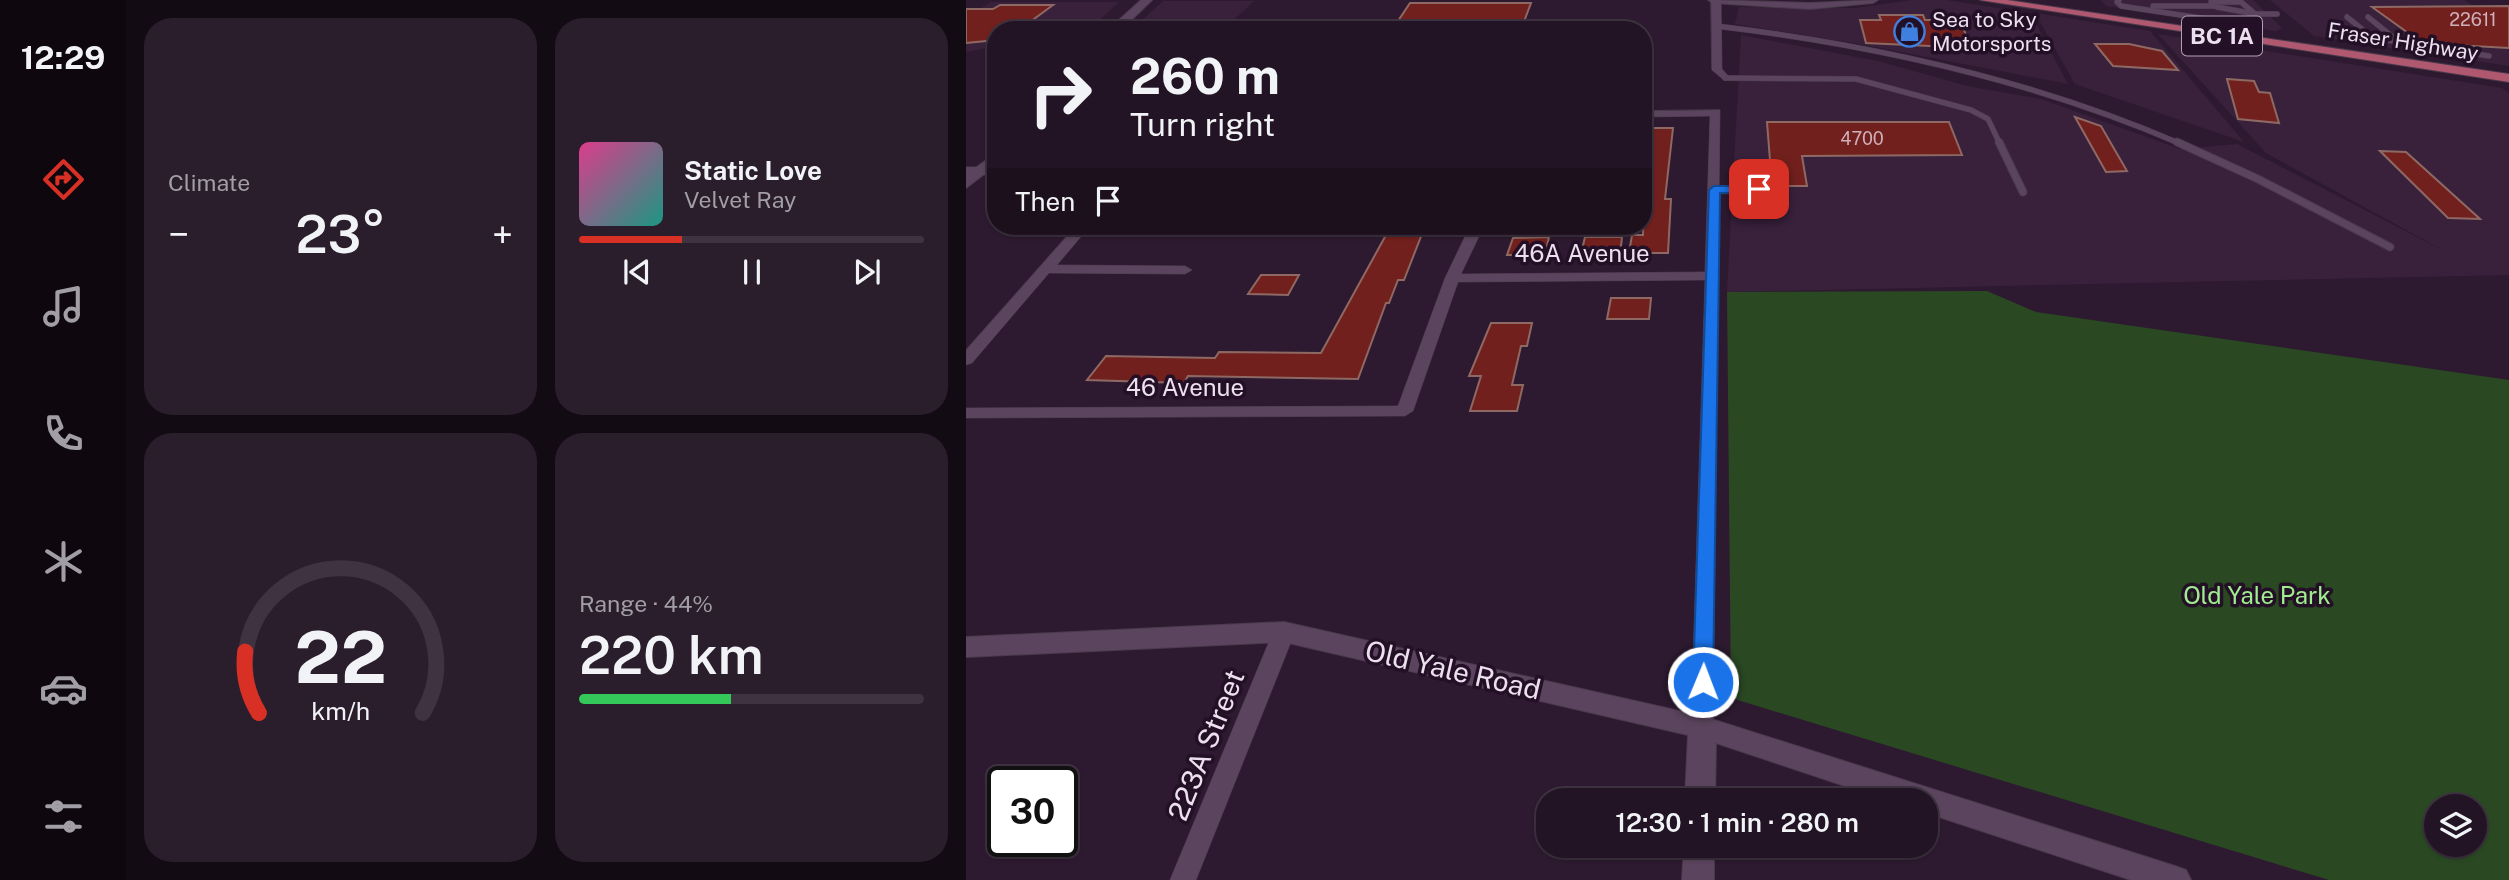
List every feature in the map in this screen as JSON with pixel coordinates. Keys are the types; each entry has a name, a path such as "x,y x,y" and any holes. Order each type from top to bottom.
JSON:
{"main road":[{"name":"Fraser Highway","path":"1985,0 2509,78"},
{"name":"Fraser Highway","path":"2032,0 2261,35 2292,44"}],"street":[{"path":"1124,21 1147,0"},
{"path":"1715,0 1723,0"},
{"path":"1715,0 1810,6 1873,0"},
{"path":"1715,0 1717,70 1725,78"},
{"path":"1797,0 1808,0"},
{"path":"1652,114 1716,112 1700,788"},
{"path":"966,183 973,171"},
{"path":"966,360 1075,235"},
{"path":"1452,278 1473,235"},
{"path":"1046,269 1185,270"},
{"name":"46A Avenue","path":"1452,278 1713,276"},
{"name":"46 Avenue","path":"966,413 1405,411 1452,278"},
{"name":"Old Yale Road","path":"966,648 1284,632 1702,727 1889,788"},
{"name":"223A Street","path":"1183,880 1284,632"},
{"name":"Old Yale Road","path":"1938,804 2175,880"},
{"path":"1698,880 1699,858"}],"lane":[{"path":"2119,0 2117,2 2121,6 2240,24 2256,23 2255,14"},
{"path":"2145,6 2211,3 2255,14 2277,14"},
{"path":"2347,17 2373,38 2489,56"},
{"path":"2368,17 2401,43"},
{"path":"1716,26 1819,41 1954,70 2109,115 2268,183 2390,247"},
{"path":"1725,78 1856,79 1971,110 1988,119 2024,192"},
{"path":"1714,190 1759,189"}],"shaded area":[{"path":"1912,0 1946,0 2030,13 2068,84 1854,43 1735,24 1739,7 1855,8"},
{"path":"2101,0 2253,0 2282,28 2276,31 2106,6"},
{"path":"2270,0 2464,0 2509,28 2509,66 2314,36"},
{"path":"1163,1 1254,1 1233,21 1141,21"},
{"path":"990,2 1119,2 1099,21 987,21 987,48 966,52 966,19"},
{"path":"2035,13 2150,31 2244,142 2075,84"},
{"path":"2158,34 2502,88 2509,93 2509,275 1727,292 1741,35 1878,61 1967,86 2041,99 2180,149 2237,144 2448,253 2266,153"}],"green space":[{"name":"Old Yale Park","path":"1987,291 2036,312 2509,380 2509,880 2329,880 1731,698 1727,292"}],"building":[{"path":"1410,3 1531,3 1524,21 1398,21"},
{"path":"1000,5 1053,5 1031,21 987,21 987,41 966,43 966,9 993,9"},
{"path":"2509,6 2509,48 2418,40 2372,7"},
{"path":"1879,15 1923,15 1925,20 1951,20 1955,28 1963,28 1972,48 1866,43 1860,20 1881,20"},
{"path":"2095,44 2129,44 2162,51 2178,70 2113,66"},
{"path":"2227,79 2254,81 2259,92 2270,93 2279,123 2238,119"},
{"path":"2075,117 2101,126 2127,171 2106,172"},
{"path":"1767,122 1949,122 1962,155 1802,156 1807,186 1772,186"},
{"path":"1652,128 1673,128 1665,199 1671,199 1668,253 1629,253 1632,235 1652,235"},
{"path":"2380,151 2406,152 2480,219 2448,218"},
{"path":"1386,235 1422,235 1404,280 1398,280 1389,303 1386,303 1358,379 1188,376 1184,383 1087,380 1106,356 1215,358 1219,352 1321,353"},
{"path":"1549,237 1545,255 1507,255 1513,238"},
{"path":"1585,237 1622,237 1620,255 1581,254"},
{"path":"1261,275 1299,275 1288,295 1248,294"},
{"path":"1611,298 1651,298 1649,319 1607,319"},
{"path":"1491,323 1532,323 1527,346 1521,346 1512,385 1523,385 1517,411 1470,411 1481,376 1469,376"}],"place":[{"name":"Sea to Sky Motorsports","path":"1909,32"}],"route":[{"path":"1703,682 1714,190 1759,189"}]}
